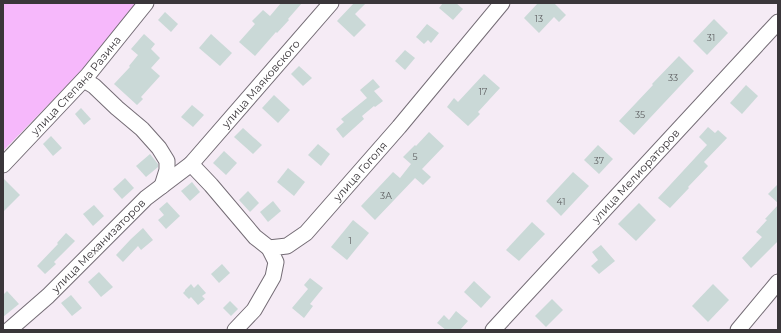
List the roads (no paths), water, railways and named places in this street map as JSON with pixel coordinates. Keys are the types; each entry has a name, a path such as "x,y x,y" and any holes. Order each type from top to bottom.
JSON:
{"street":[{"name":"улица Степана Разина","path":"3,165 84,80 146,3"},
{"name":"улица Маяковского","path":"191,164 331,3"},
{"name":"улица Гоголя","path":"269,248 286,246 306,233 399,127 502,3"},
{"name":"улица Мелиораторов","path":"493,330 778,22"},
{"path":"84,80 94,86 142,129 159,148 167,161 167,170 162,186"},
{"path":"191,164 255,237 269,248 276,262 273,277 254,310 235,330"},
{"name":"улица Механизаторов","path":"9,330 48,296 146,198 191,164"},
{"path":"738,330 778,282"}]}
